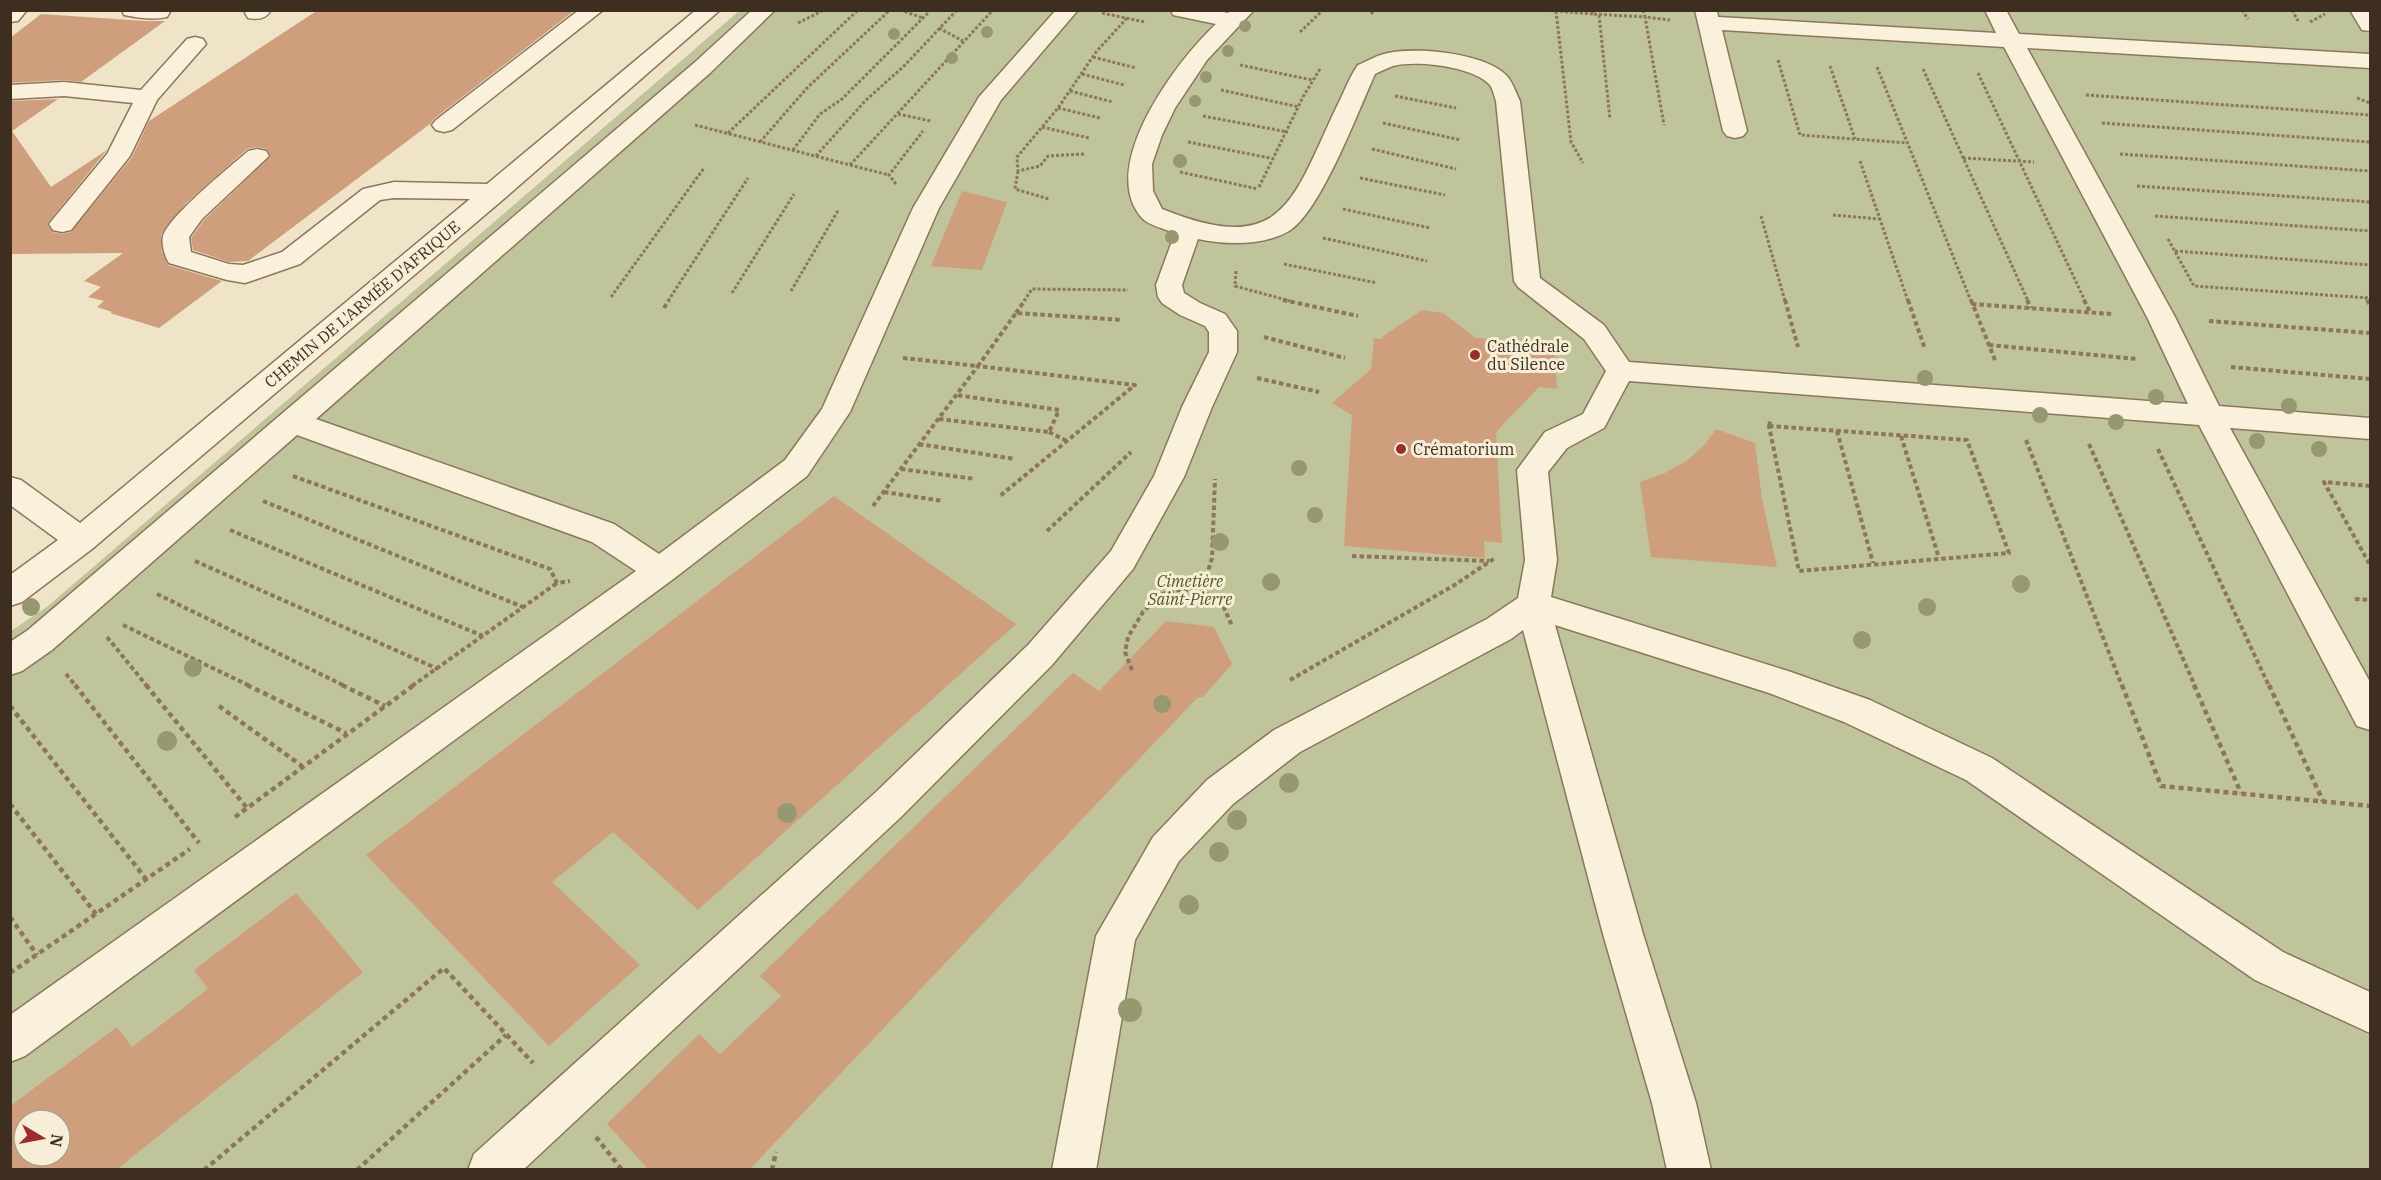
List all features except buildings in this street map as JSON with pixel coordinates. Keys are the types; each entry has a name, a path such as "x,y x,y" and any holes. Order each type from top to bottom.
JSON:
{"street":[{"path":"10,16 17,10"},
{"path":"132,10 159,12"},
{"path":"444,125 593,10"},
{"name":"CHEMIN DE L'ARMÉE D'AFRIQUE","path":"10,593 81,540 710,10"},
{"path":"10,661 40,640 219,483 293,422 765,10"},
{"path":"10,1041 660,570 796,468 835,412 926,208 985,107 1023,59 1068,10"},
{"path":"1181,10 1239,16"},
{"path":"1995,10 2161,317 2209,416 2370,715"},
{"path":"2360,10 2370,25"},
{"path":"1239,16 1212,40 1199,56 1163,108 1150,135 1140,164 1140,191 1152,214 1189,229 1218,235 1254,234 1280,225 1304,201 1366,70 1388,60 1413,57 1461,64 1481,70 1499,81 1508,101 1527,281 1594,332 1620,371"},
{"path":"1735,131 1708,17 1768,26 1818,30 2370,61"},
{"path":"62,224 118,156 147,98 195,44"},
{"path":"10,92 64,90 147,98"},
{"path":"257,156 193,214 176,237 178,256 227,272 245,274 291,258 372,194 394,190 496,192"},
{"path":"490,1170 889,804 1040,655 1122,560 1169,477 1223,352 1223,331 1215,320 1190,309 1172,297 1169,285 1189,229"},
{"path":"1620,371 2370,428"},
{"path":"1620,371 1594,421 1556,440 1532,470 1541,560 1533,605 1623,934 1671,1093 1689,1170"},
{"path":"293,422 603,533 660,570"},
{"path":"10,488 81,540"},
{"path":"1533,605 1765,678 1857,711 1979,769 2269,966 2370,1013"},
{"path":"1074,1170 1116,936 1166,849 1220,792 1287,741 1499,628 1533,605"}],"path":[{"path":"727,133 858,10"},
{"path":"760,142 807,88 890,10"},
{"path":"900,10 923,18"},
{"path":"793,151 820,114 842,99 931,10"},
{"path":"816,156 865,101 904,66 957,10"},
{"path":"850,165 993,10"},
{"path":"1094,10 1146,23"},
{"path":"1300,32 1323,10"},
{"path":"1371,14 1375,10"},
{"path":"1545,10 1645,17 1664,125"},
{"path":"2292,10 2301,27"},
{"path":"1556,11 1571,142 1582,163"},
{"path":"1599,15 1610,119"},
{"path":"1049,199 1015,189 1018,171 1017,157 1058,108 1093,57 1127,18"},
{"path":"1768,26 1800,135 1908,142"},
{"path":"939,28 963,41"},
{"path":"1818,30 1856,139"},
{"path":"1862,32 1908,142 2161,786 2370,806"},
{"path":"1908,35 2031,308"},
{"path":"1961,38 2090,312"},
{"path":"1199,56 1312,80"},
{"path":"1093,57 1137,68"},
{"path":"1253,198 1275,159 1312,80 1322,67"},
{"path":"1082,74 1124,85"},
{"path":"1181,81 1299,107"},
{"path":"2081,87 2091,104"},
{"path":"1358,89 1456,108"},
{"path":"1070,91 1113,102"},
{"path":"2086,95 2370,115"},
{"path":"2350,95 2370,103"},
{"path":"1058,108 1100,118"},
{"path":"1163,108 1288,132"},
{"path":"898,114 931,121"},
{"path":"2097,114 2108,134"},
{"path":"1345,116 1461,140"},
{"path":"689,123 889,175"},
{"path":"2102,123 2370,142"},
{"path":"1042,127 1089,138"},
{"path":"1150,135 1275,159"},
{"path":"1333,140 1456,169"},
{"path":"1018,171 1040,166 1048,156 1084,154"},
{"path":"2123,161 2120,154 2370,171"},
{"path":"1860,160 1925,349"},
{"path":"1140,164 1258,189"},
{"path":"611,297 704,168"},
{"path":"1319,169 1445,195"},
{"path":"2132,176 2143,196"},
{"path":"664,309 748,178"},
{"path":"2137,186 2370,202"},
{"path":"732,293 794,194"},
{"path":"1304,201 1430,228"},
{"path":"791,291 839,209"},
{"path":"1833,215 1880,219"},
{"path":"1761,216 1808,385"},
{"path":"2160,225 2155,216 2370,231"},
{"path":"1285,221 1314,236 1427,261"},
{"path":"2165,234 2194,286 2370,298"},
{"path":"2175,251 2370,265"},
{"path":"1283,264 1377,283"},
{"path":"1236,270 1236,286 1258,294 1358,316"},
{"path":"873,506 978,366 1032,288 1139,290"},
{"path":"2364,297 2370,305"},
{"path":"1016,313 1122,320"},
{"path":"1223,331 1248,333 1345,358"},
{"path":"892,356 1136,385 1000,496"},
{"path":"1215,368 1319,392"},
{"path":"1769,426 1967,440 2009,553 1799,571 1769,426 1776,383"},
{"path":"956,395 1059,410 1049,432"},
{"path":"2073,405 2241,793"},
{"path":"2139,410 2323,801"},
{"path":"939,419 1049,432 1067,441"},
{"path":"1837,431 1873,563"},
{"path":"1901,436 1939,558"},
{"path":"919,444 1015,459"},
{"path":"1047,531 1139,444"},
{"path":"248,460 550,569 557,583"},
{"path":"901,469 975,479"},
{"path":"1202,591 1212,558 1215,475"},
{"path":"2370,486 2324,482 2370,565"},
{"path":"219,483 524,608"},
{"path":"884,492 943,501"},
{"path":"187,512 484,637"},
{"path":"1290,680 1454,586 1491,561 1538,538"},
{"path":"152,542 438,669"},
{"path":"1352,556 1491,561"},
{"path":"116,573 386,706"},
{"path":"229,822 346,733 557,583 580,580"},
{"path":"1132,670 1125,651 1132,628 1150,603 1162,593 1183,590 1202,591 1221,602 1232,626"},
{"path":"80,604 346,733"},
{"path":"80,604 247,808"},
{"path":"40,640 199,843"},
{"path":"10,706 146,879"},
{"path":"219,706 302,766"},
{"path":"10,804 96,914"},
{"path":"10,973 206,838"},
{"path":"10,917 37,955"},
{"path":"204,1170 444,968 567,1100 622,1170"},
{"path":"357,1170 506,1035"},
{"path":"772,1170 776,1152"}],"green space":[{"name":"Cimetière Saint-Pierre","path":"739,11 2370,11 2370,1169 11,1170 11,631 48,606"}],"place":[{"name":"Cathédrale du Silence","path":"1475,355"},
{"name":"Crématorium","path":"1401,449"}]}
